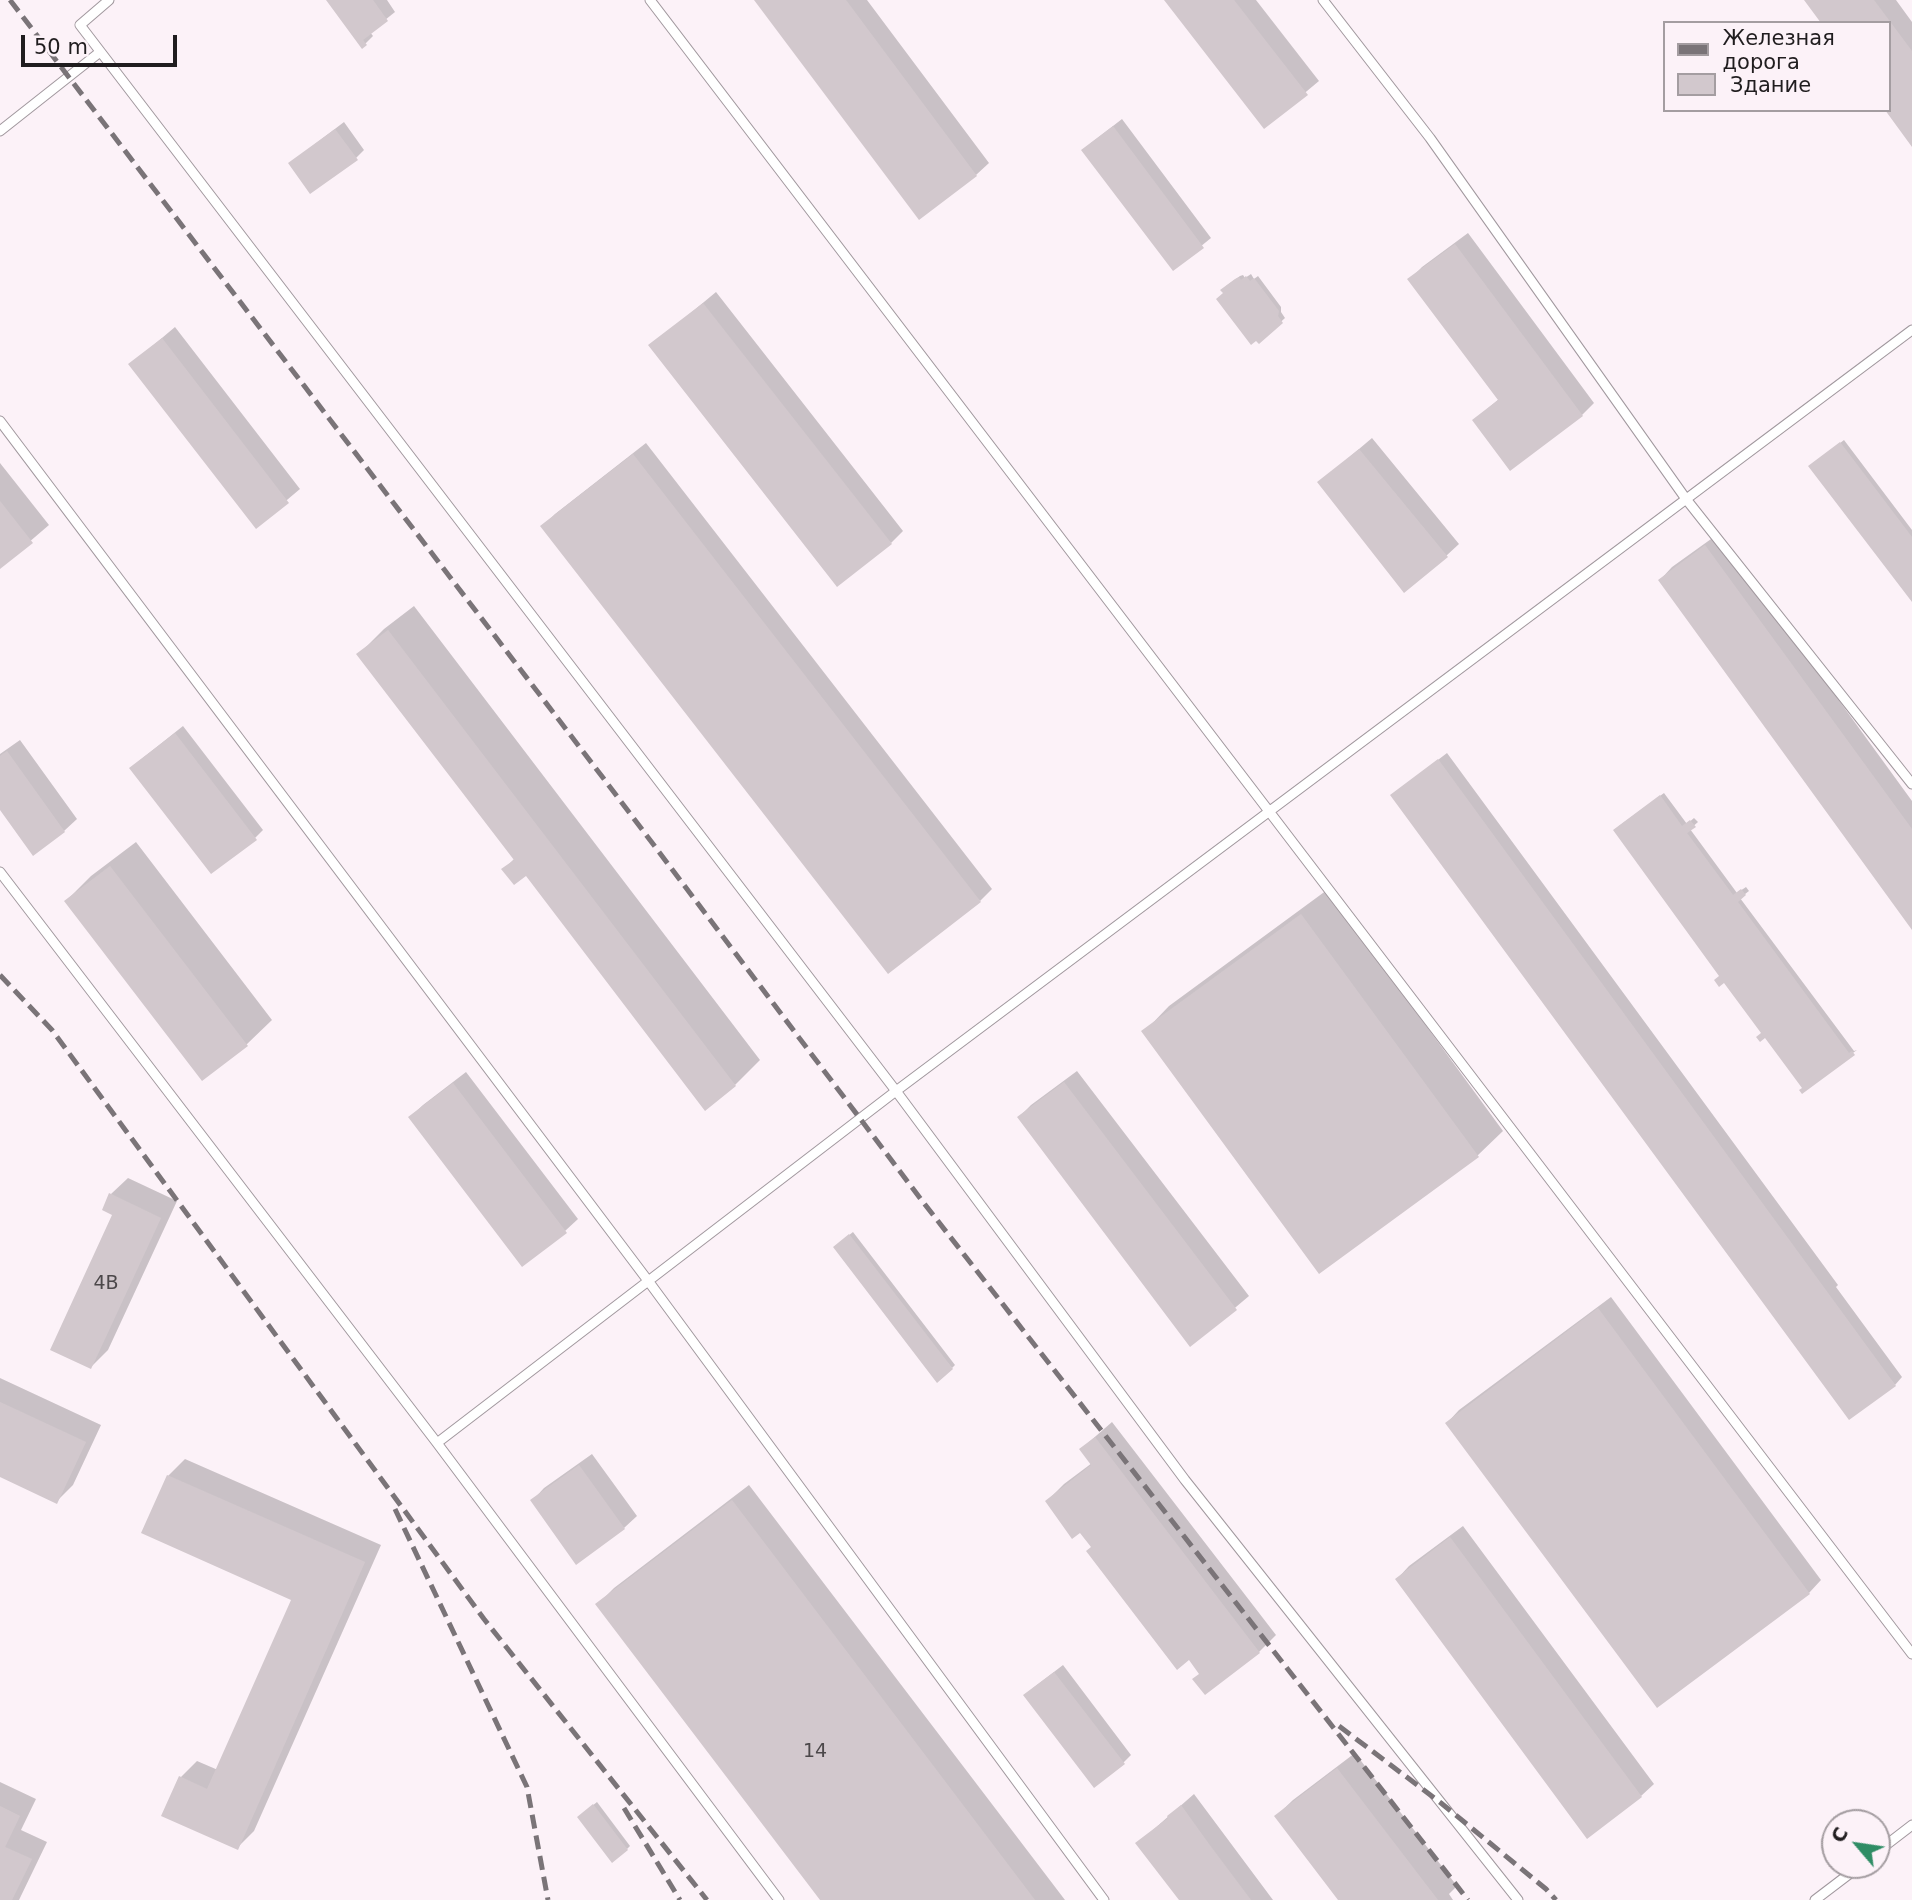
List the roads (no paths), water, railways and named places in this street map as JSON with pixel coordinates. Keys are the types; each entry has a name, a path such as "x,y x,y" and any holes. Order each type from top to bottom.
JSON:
{"lane":[{"path":"110,0 80,25 100,52 896,1091 1185,1480 1518,1900"},
{"path":"650,0 1912,1654"},
{"path":"1323,0 1430,138 1686,499 1912,784"},
{"path":"0,131 100,52"},
{"path":"437,1443 896,1091 1912,330"},
{"path":"0,421 649,1282 1104,1900"},
{"path":"0,872 437,1443 779,1900"},
{"path":"1891,1841 1912,1825"},
{"path":"1815,1900 1843,1879"}],"railway":[{"path":"10,0 923,1202 1468,1900"},
{"path":"0,975 52,1030 484,1619 707,1900"},
{"path":"395,1509 527,1787 548,1900"},
{"path":"1339,1726 1441,1803 1556,1900"},
{"path":"624,1808 680,1900"}]}
